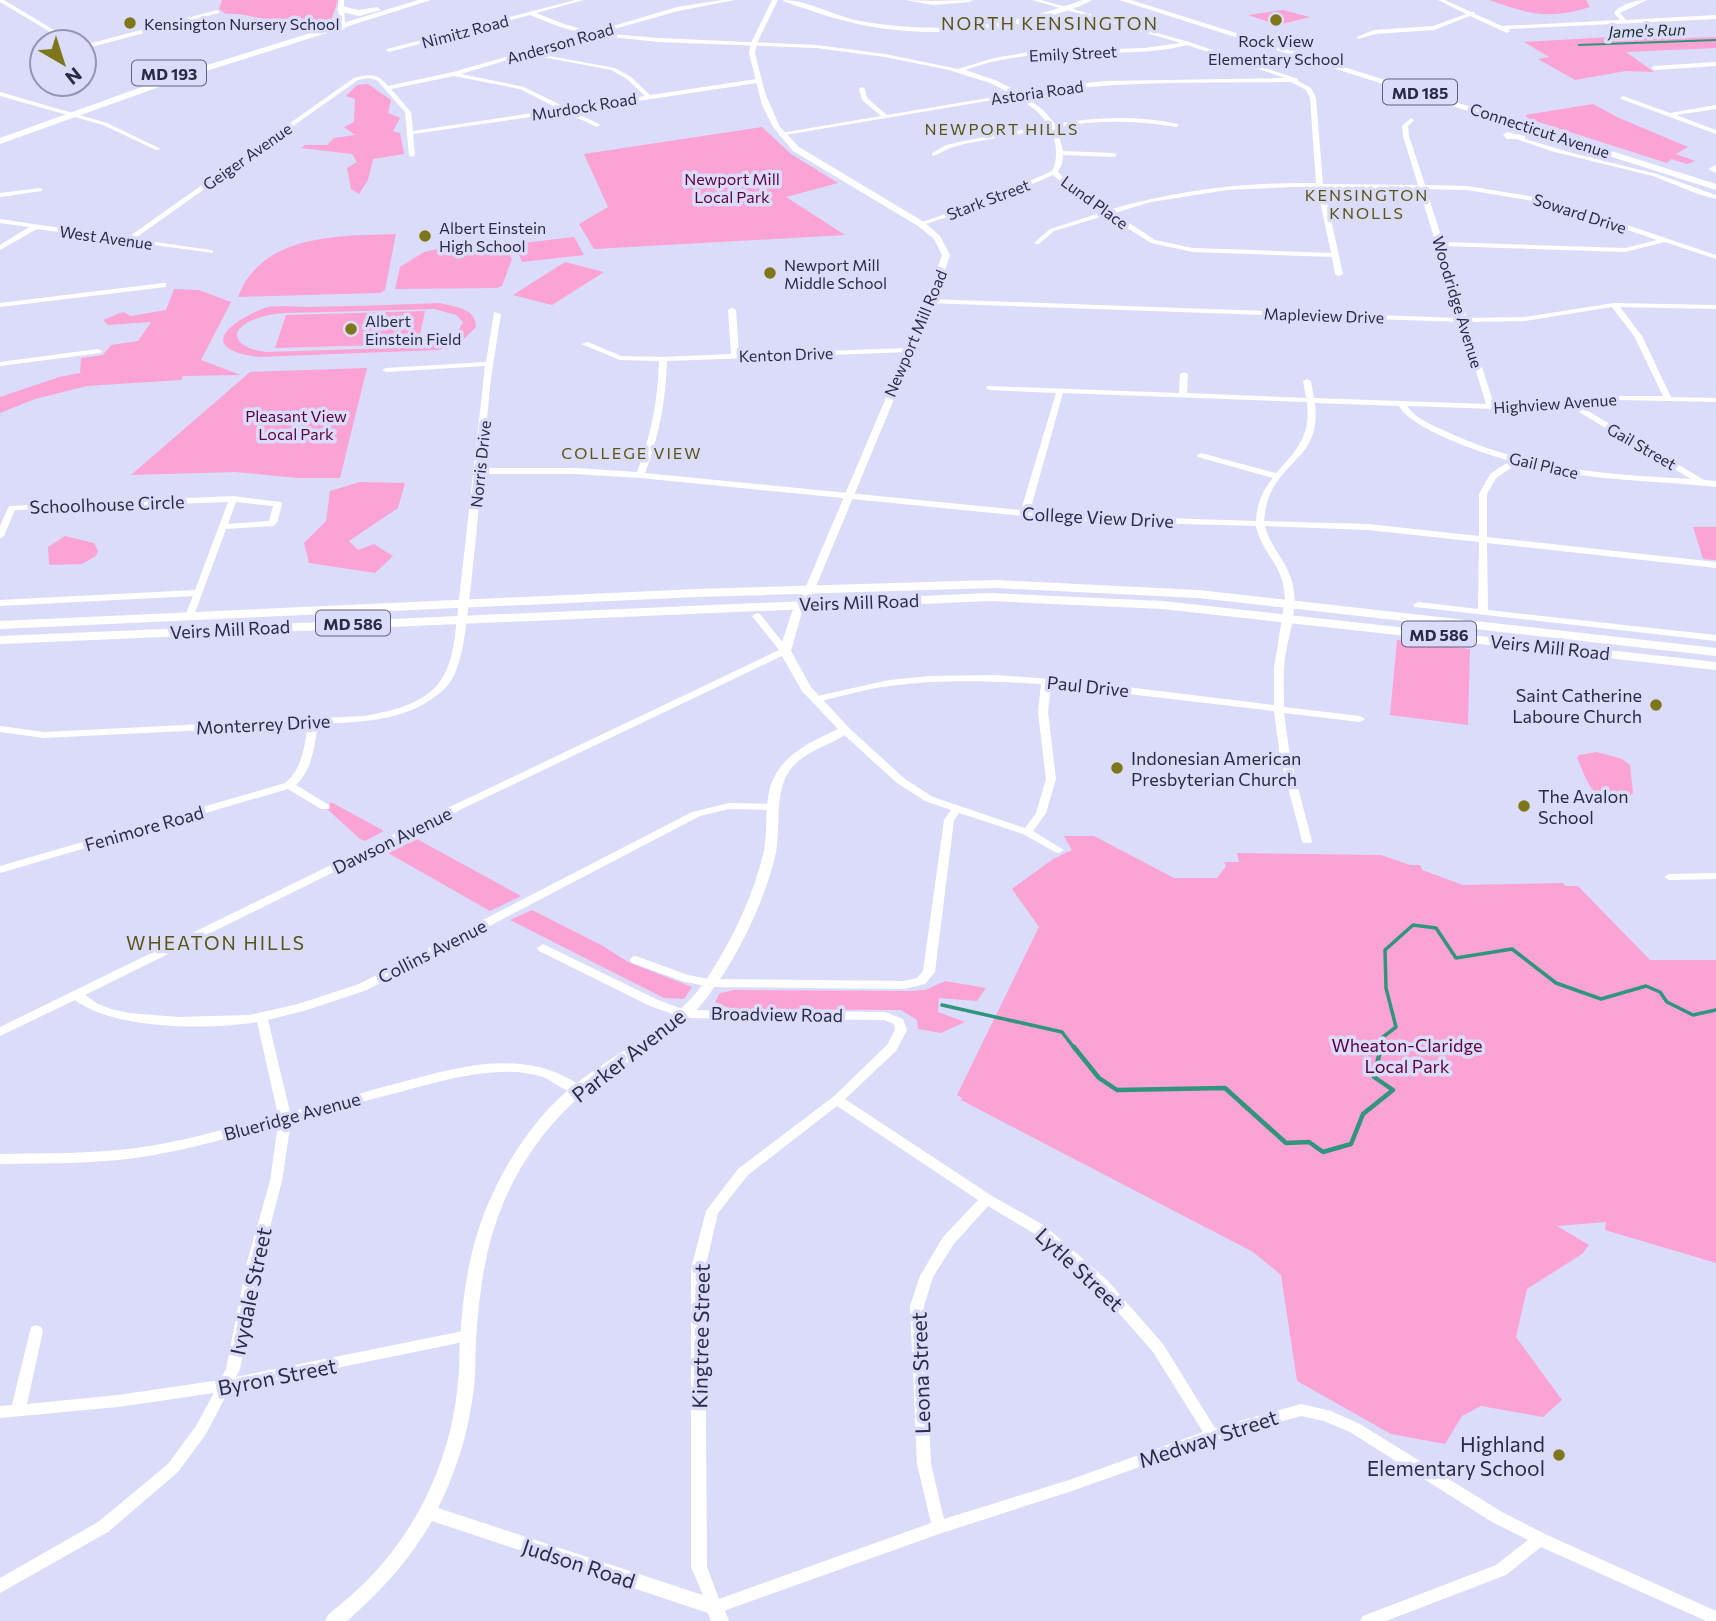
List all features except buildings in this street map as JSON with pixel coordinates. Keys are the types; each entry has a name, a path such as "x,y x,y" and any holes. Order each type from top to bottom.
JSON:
{"main road":[{"name":"MD 193","path":"0,133 206,61 342,25 408,0"},
{"name":"MD 193","path":"0,141 181,76 427,0"},
{"name":"Connecticut Avenue","path":"1123,0 1716,187"},
{"name":"Connecticut Avenue","path":"1143,0 1259,34 1716,179"},
{"path":"341,4 365,13 383,9"},
{"name":"Veirs Mill Road","path":"0,640 809,590 995,584 1199,594 1287,610 1716,666"},
{"name":"Veirs Mill Road","path":"0,625 190,616 801,604 990,597 1287,610 1716,652"}],"street":[{"name":"Nimitz Road","path":"389,50 581,0"},
{"name":"Anderson Road","path":"388,88 454,74 677,9 732,0"},
{"path":"785,0 853,21 919,30 1009,25 1089,0"},
{"path":"908,0 933,3 970,0"},
{"path":"1035,0 1187,43 1296,80 1309,89 1313,98 1320,186 1339,274"},
{"path":"1441,0 1473,13 1509,33"},
{"path":"1625,22 1617,13 1619,10 1644,0"},
{"path":"3,1 48,28"},
{"path":"770,3 794,2"},
{"name":"Newport Mill Road","path":"770,3 754,43 757,80 769,117 781,135 816,163 921,224 937,238 946,255 931,301 801,604 785,651"},
{"path":"341,4 342,25"},
{"path":"98,43 217,12"},
{"path":"530,13 562,27 591,34 688,43 754,43 850,51 960,70 996,82 1019,94 1055,125"},
{"path":"1359,37 1374,32 1434,28 1473,13"},
{"path":"1502,28 1716,17"},
{"name":"Emily Street","path":"960,70 994,60 1050,52 1147,50 1187,43"},
{"path":"527,53 613,69 629,78 648,96"},
{"path":"1654,68 1716,64"},
{"path":"373,68 368,76 379,79 408,112 412,155"},
{"path":"454,74 522,88 597,125"},
{"name":"Geiger Avenue","path":"128,240 291,126 309,110 356,79 368,76"},
{"name":"Murdock Road","path":"410,133 757,80"},
{"name":"Astoria Road","path":"781,135 1019,94 1107,83 1296,80"},
{"path":"862,89 863,99 886,117"},
{"path":"0,94 10,90"},
{"path":"0,94 118,129 158,149"},
{"path":"1623,98 1716,132"},
{"path":"1669,115 1716,107"},
{"path":"934,154 952,145 1055,125 1128,118 1176,125"},
{"name":"Woodridge Avenue","path":"1411,120 1404,130 1491,407"},
{"name":"Lund Place","path":"1055,125 1060,153 1058,168 1054,172 1073,189 1153,242 1172,247 1334,255"},
{"name":"Connecticut Avenue","path":"1520,139 1583,159 1657,176 1698,193 1716,197"},
{"path":"1060,153 1114,155"},
{"name":"Stark Street","path":"921,224 986,202 1054,172"},
{"name":"Soward Drive","path":"1037,243 1058,227 1150,200 1196,192 1253,186 1422,187 1467,188 1536,198 1716,257"},
{"path":"0,195 40,190"},
{"name":"West Avenue","path":"0,221 211,252"},
{"path":"0,248 35,227"},
{"path":"1440,244 1625,250 1664,240"},
{"path":"0,305 163,285"},
{"name":"Mapleview Drive","path":"931,301 1463,320 1533,318 1614,305 1716,307"},
{"path":"1614,305 1628,317 1667,397"},
{"path":"732,310 735,356"},
{"name":"Norris Drive","path":"463,612 488,364 497,314"},
{"name":"Kenton Drive","path":"585,344 620,358 663,359 908,350"},
{"path":"0,365 98,351"},
{"path":"640,475 660,417 663,359"},
{"path":"386,370 488,364"},
{"path":"1183,395 1184,374"},
{"path":"1307,382 1312,420 1309,435 1262,498 1259,523 1266,542 1288,578 1287,610 1279,667 1279,709 1282,741 1307,841"},
{"name":"Highview Avenue","path":"990,388 1529,408 1667,397 1716,400"},
{"path":"1025,513 1060,391"},
{"name":"Gail Street","path":"1569,403 1701,482 1716,484"},
{"name":"Gail Place","path":"1402,404 1404,410 1415,418 1441,432 1517,460 1628,479 1701,482"},
{"path":"1202,455 1276,476"},
{"path":"1483,611 1483,494 1493,477 1517,460"},
{"name":"College View Drive","path":"479,471 575,471 640,475 1107,520 1368,527 1716,565"},
{"path":"190,616 233,499"},
{"name":"Schoolhouse Circle","path":"0,536 12,508 233,499 278,504 273,523 224,527"},
{"path":"0,603 199,593"},
{"name":"Veirs Mill Road","path":"1418,604 1716,638"},
{"name":"Monterrey Drive","path":"0,729 44,735 384,716 429,697 450,676 463,612"},
{"path":"757,616 785,651 806,689 845,730 901,781 929,799 1027,832 1059,850"},
{"name":"Dawson Avenue","path":"0,1032 439,816 785,651"},
{"name":"Paul Drive","path":"816,699 889,683 996,678 1360,719"},
{"path":"1027,832 1041,813 1051,779 1043,712 1046,682"},
{"path":"313,722 306,766 301,777 289,785 325,807"},
{"name":"Parker Avenue","path":"334,1621 382,1577 429,1513 449,1467 466,1386 468,1336 482,1249 500,1192 532,1141 578,1090 684,1014 698,1000 735,941 761,887 773,832 772,807 776,784 786,767 811,746 845,730"},
{"name":"Fenimore Road","path":"0,870 289,785"},
{"name":"Collins Avenue","path":"77,995 96,1009 138,1018 203,1021 262,1018 316,1004 363,987 696,814 729,806 772,807"},
{"name":"Broadview Road","path":"636,960 686,978 709,983 904,985 921,981 929,972 949,820 956,810"},
{"path":"1669,877 1716,876"},
{"name":"Broadview Road","path":"543,948 654,1003 684,1014 885,1016 899,1022"},
{"name":"Ivydale Street","path":"0,1586 103,1527 173,1468 201,1430 233,1368 254,1262 276,1181 285,1118 262,1018"},
{"name":"Kingtree Street","path":"717,1614 699,1567 698,1269 712,1211 743,1172 837,1100 892,1048 901,1030 899,1022"},
{"name":"Blueridge Avenue","path":"0,1159 136,1153 205,1139 450,1074 487,1067 538,1070 562,1079 578,1090"},
{"name":"Lytle Street","path":"837,1100 987,1199 1041,1230 1102,1284 1158,1348 1212,1435"},
{"name":"Leona Street","path":"939,1527 924,1464 917,1306 927,1276 948,1241 987,1199"},
{"path":"18,1411 36,1331"},
{"name":"Byron Street","path":"0,1412 131,1401 222,1387 468,1336"},
{"name":"Medway Street","path":"717,1614 939,1527 1069,1486 1212,1435 1301,1410 1326,1415 1355,1428 1497,1517 1540,1539 1716,1618"},
{"name":"Judson Road","path":"429,1513 717,1614"},
{"path":"1368,1621 1501,1570 1540,1539"}],"green space":[{"path":"222,0 338,0 331,21 318,26 226,14 219,9"},
{"path":"1489,0 1586,0 1590,7 1562,13 1539,14"},
{"path":"1283,10 1310,17 1278,25 1248,15"},
{"path":"1679,33 1686,38 1716,37 1716,48 1626,52 1654,72 1626,71 1575,80 1538,59 1549,57 1524,42"},
{"path":"368,84 391,100 388,113 400,118 393,131 400,133 404,154 373,159 368,180 359,194 351,189 347,168 357,162 352,154 301,148 305,145 327,145 334,138 355,135 344,127 354,122 355,99 346,96 357,85"},
{"path":"1593,104 1688,147 1676,154 1695,161 1687,164 1671,159 1667,163 1529,119 1525,115"},
{"name":"Newport Mill Local Park","path":"762,127 791,154 838,183 786,197 845,235 594,249 579,224 608,207 584,154"},
{"path":"396,234 385,290 380,293 238,297 249,276 265,260 284,249 328,238"},
{"path":"574,237 584,255 522,262 514,244"},
{"path":"503,244 512,259 502,286 395,289 400,267 424,252 442,248"},
{"path":"565,262 604,272 552,305 513,295"},
{"path":"174,289 199,290 231,302 201,360 241,375 183,376 181,380 87,386 35,399 0,413 0,397 59,377 80,373 81,358 103,355 111,345 138,341 151,322 108,325 103,320 123,312 131,316 166,310"},
{"path":"440,303 469,312 476,327 461,342 438,350 259,357 240,353 229,348 224,342 224,336 229,329 267,307","holes":["434,309 456,315 463,322 456,335 445,341 419,347 266,352 246,346 237,337 238,332 249,321 276,314"]},
{"name":"Albert Einstein Field","path":"425,311 418,344 275,348 286,315"},
{"name":"Pleasant View Local Park","path":"367,368 340,478 298,478 235,472 131,475 250,372"},
{"path":"360,482 405,483 398,508 349,541 358,550 374,544 393,556 375,573 309,563 304,543 326,521 330,491"},
{"path":"1693,527 1716,527 1716,560 1703,559"},
{"path":"65,536 94,543 98,551 96,556 82,564 49,565 48,547"},
{"path":"1397,640 1470,649 1468,725 1390,715"},
{"path":"1597,752 1622,759 1630,765 1633,793 1625,802 1606,800 1589,784 1577,758 1579,755"},
{"path":"331,802 384,831 365,841 360,839 327,809"},
{"name":"Wheaton-Claridge Local Park","path":"1064,836 1094,836 1174,878 1217,878 1226,866 1224,862 1239,862 1237,853 1381,855 1410,865 1420,865 1422,870 1463,885 1563,883 1566,886 1578,886 1650,960 1716,960 1716,1263 1605,1230 1606,1222 1557,1226 1589,1245 1582,1254 1527,1289 1516,1337 1562,1400 1543,1417 1481,1406 1462,1416 1445,1444 1391,1434 1297,1381 1281,1275 1253,1252 961,1100 957,1095 1039,927 1012,889 1053,859 1072,850"},
{"path":"417,839 521,896 490,911 388,853"},
{"path":"532,910 603,946 628,962 692,987 684,999 664,998 510,920"},
{"path":"945,981 986,988 977,1001 939,998 938,1012 965,1022 941,1033 918,1029 917,1020 901,1010 731,1009 715,1002 720,993 735,990 910,991 925,990"}],"waterway":[{"name":"Jame's Run","path":"1579,45 1716,40"},
{"path":"1380,1049 1383,1037 1396,1027 1386,988 1385,950 1413,925 1436,928 1456,958 1512,949 1556,983 1601,999 1646,986 1660,992 1667,1002 1693,1015 1716,1010"},
{"path":"942,1005 1062,1032 1075,1049"},
{"path":"1074,1047 1099,1078 1117,1090 1225,1088 1286,1143 1309,1142 1323,1152 1351,1144 1363,1114 1393,1090 1374,1077 1381,1047"}],"place":[{"name":"Rock View Elementary School","path":"1276,20"},
{"name":"Kensington Nursery School","path":"130,23"},
{"name":"Albert Einstein High School","path":"425,236"},
{"name":"Newport Mill Middle School","path":"770,273"},
{"name":"Albert Einstein Field","path":"351,329"},
{"name":"Saint Catherine Laboure Church","path":"1656,705"},
{"name":"Indonesian American Presbyterian Church","path":"1117,768"},
{"name":"The Avalon School","path":"1524,806"},
{"name":"Highland Elementary School","path":"1559,1455"}],"district":[{"name":"NORTH KENSINGTON","path":"1050,23"},
{"name":"NEWPORT HILLS","path":"1002,128"},
{"name":"KENSINGTON KNOLLS","path":"1367,203"},
{"name":"COLLEGE VIEW","path":"632,452"},
{"name":"WHEATON HILLS","path":"216,942"}]}
